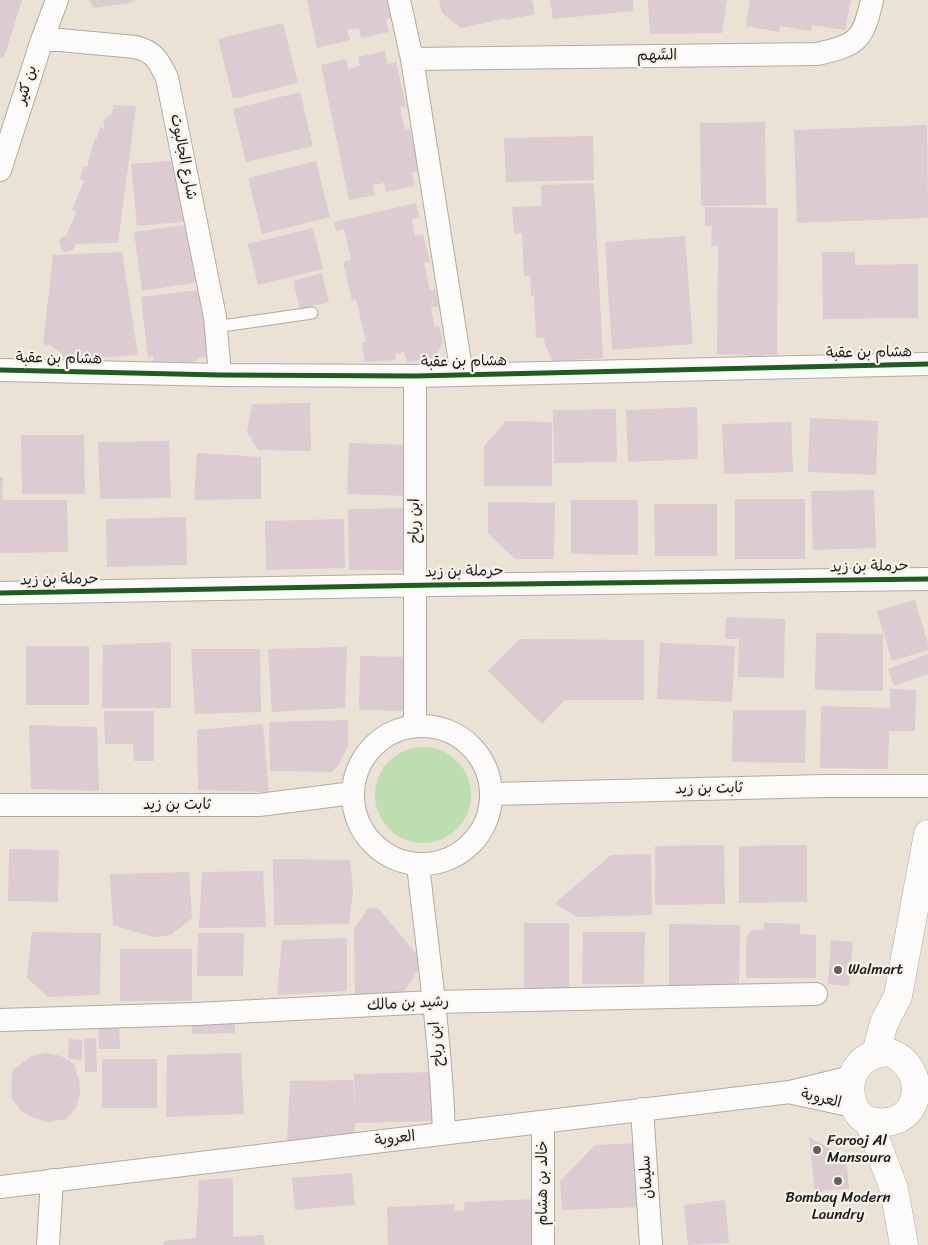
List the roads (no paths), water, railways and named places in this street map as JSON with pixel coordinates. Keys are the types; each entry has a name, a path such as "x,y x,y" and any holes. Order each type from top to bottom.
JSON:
{"main road":[{"path":"887,1053 884,1023 898,996 928,834"},
{"path":"861,1114 884,1123 901,1119 910,1113 924,1084 914,1066 906,1059 887,1053 866,1058 857,1066 852,1077 850,1089 861,1114 894,1189 904,1245"},
{"path":"894,1189 901,1119"}],"street":[{"name":"بن كثير","path":"0,170 42,40 57,0"},
{"path":"399,0 412,59 462,375"},
{"name":"السَّهم","path":"412,59 817,54 842,48 854,40 863,31 872,0"},
{"name":"شارع الجالبوت","path":"42,40 135,47 144,49 159,60 167,78 216,327 220,374"},
{"name":"هشام بن عقبة","path":"0,370 415,376 928,364"},
{"name":"ابن رباح","path":"415,376 415,726"},
{"name":"حرملة بن زيد","path":"0,593 415,585 928,579"},
{"path":"415,726 438,728 459,737 476,752 487,772 491,794 487,817 477,837 461,852 441,862 418,865 391,857 379,850 364,834 356,815 353,793 356,774 365,756 379,741 396,731 415,726"},
{"name":"ثابت بن زيد","path":"491,794 824,786 928,786"},
{"name":"ثابت بن زيد","path":"0,805 259,805 353,793"},
{"name":"ابن رباح","path":"418,865 433,1002 444,1133"},
{"name":"رشيد بن مالك","path":"0,1020 196,1014 433,1002 816,994"},
{"name":"العروبة","path":"0,1187 790,1092 852,1077"},
{"name":"العروبة","path":"790,1092 861,1114"},
{"name":"سليمان","path":"642,1110 651,1245"},
{"name":"خالد بن هشام","path":"543,1122 543,1245"},
{"path":"48,1245 52,1180"}],"lane":[{"path":"216,327 312,313"}],"place":[{"name":"Walmart","path":"838,970"},
{"name":"Forooj Al Mansoura","path":"817,1150"},
{"name":"Bombay Modern Laundry","path":"838,1181"}]}
